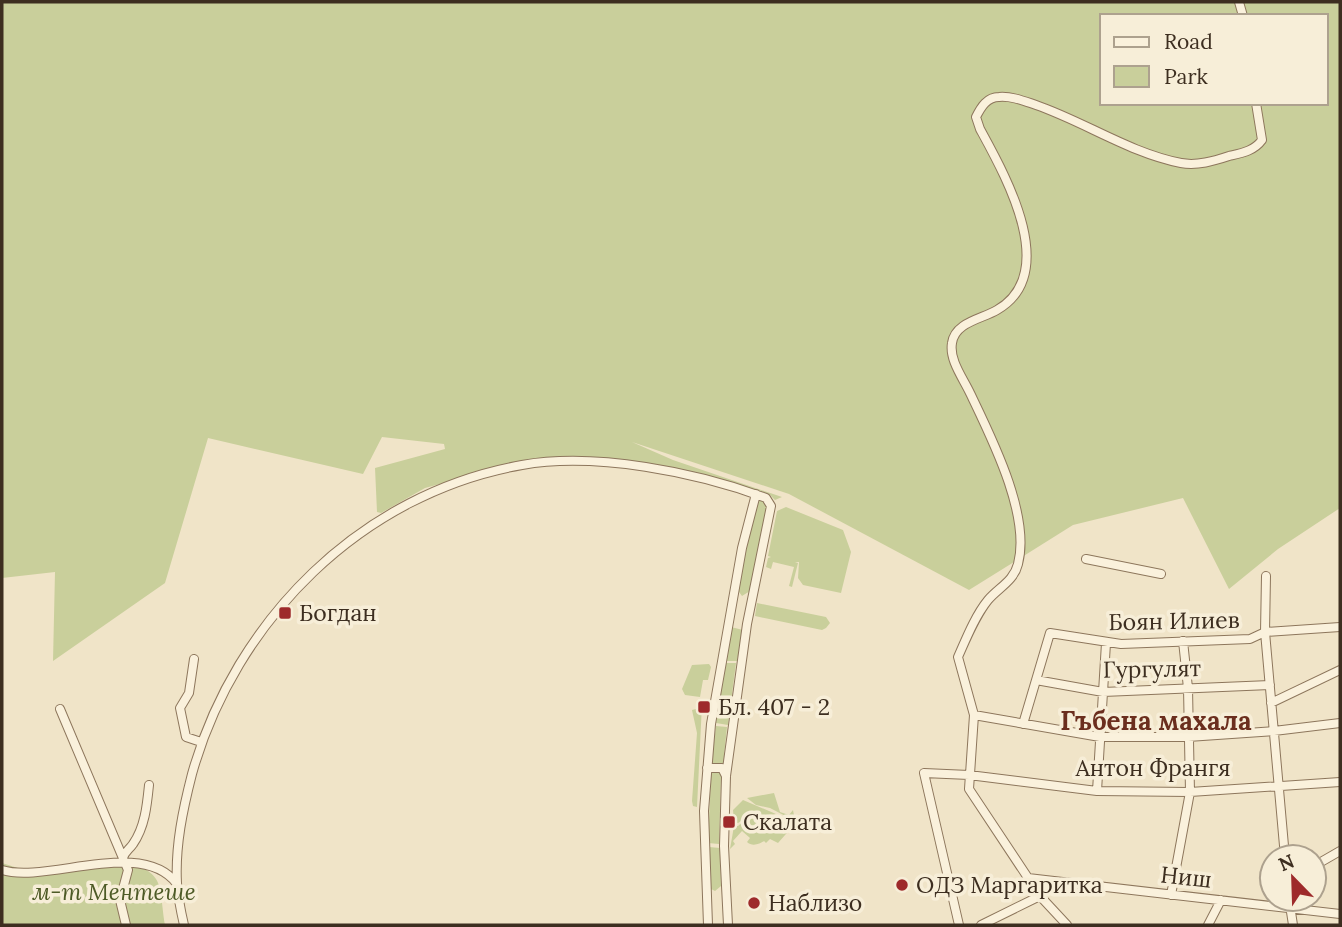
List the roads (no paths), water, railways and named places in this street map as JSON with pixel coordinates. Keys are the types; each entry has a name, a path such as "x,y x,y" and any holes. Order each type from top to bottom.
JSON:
{"street":[{"path":"1067,925 1040,896 969,789 974,715 958,657 987,601 1014,576 1019,563 1020,541 1018,516 1009,482 996,447 952,353 952,341 958,330 1014,298 1023,283 1028,264 1017,208 979,129 976,117 983,103 993,98 1012,97 1049,110 1146,153 1193,164 1258,146 1262,140 1256,105"},
{"path":"184,925 177,884 182,814 201,742 222,695 248,648 304,580 352,538 384,515 425,495 492,471 562,460 624,464 652,469 717,482 756,494 769,501 772,511 747,624 726,776 724,818 728,925"},
{"path":"708,925 704,811 713,709 756,494"},
{"path":"1086,559 1161,574"},
{"path":"1266,576 1265,632 1284,843"},
{"path":"732,605 741,600 751,606"},
{"path":"729,619 736,624 747,624"},
{"name":"Боян Илиев","path":"1035,680 1050,633 1106,643 1250,639 1265,632 1340,627"},
{"path":"1171,895 1190,792 1188,688 1183,641"},
{"path":"1097,791 1106,643"},
{"path":"194,659 188,693 180,708 186,737 201,742"},
{"path":"1271,704 1340,670"},
{"path":"1023,724 1035,680"},
{"name":"Гургулят","path":"1035,680 1103,692 1270,685"},
{"path":"60,709 128,870 120,900 126,925"},
{"path":"974,715 1100,737 1188,737 1340,723"},
{"path":"707,768 722,768 726,776"},
{"name":"Антон Франгя","path":"959,925 924,774 969,775 1097,791 1190,792 1340,782"},
{"path":"124,860 125,852 134,844 146,816 149,785"},
{"path":"2,870 20,874 124,860 156,869 177,884"},
{"name":"Ниш","path":"1028,878 1258,902"},
{"path":"705,889 712,895 725,888"},
{"path":"981,925 1040,896"},
{"path":"1208,925 1221,900"},
{"path":"707,914 714,905 727,911"}],"place":[{"name":"Богдан","path":"285,613"},
{"name":"Бл. 407 - 2","path":"704,707"},
{"name":"Скалата","path":"729,822"},
{"name":"ОДЗ Маргаритка","path":"902,885"},
{"name":"Наблизо","path":"754,903"}],"district":[{"name":"Гъбена махала","path":"1156,721"}],"park label":[{"name":"м-т Ментeше","path":"114,892"}]}
